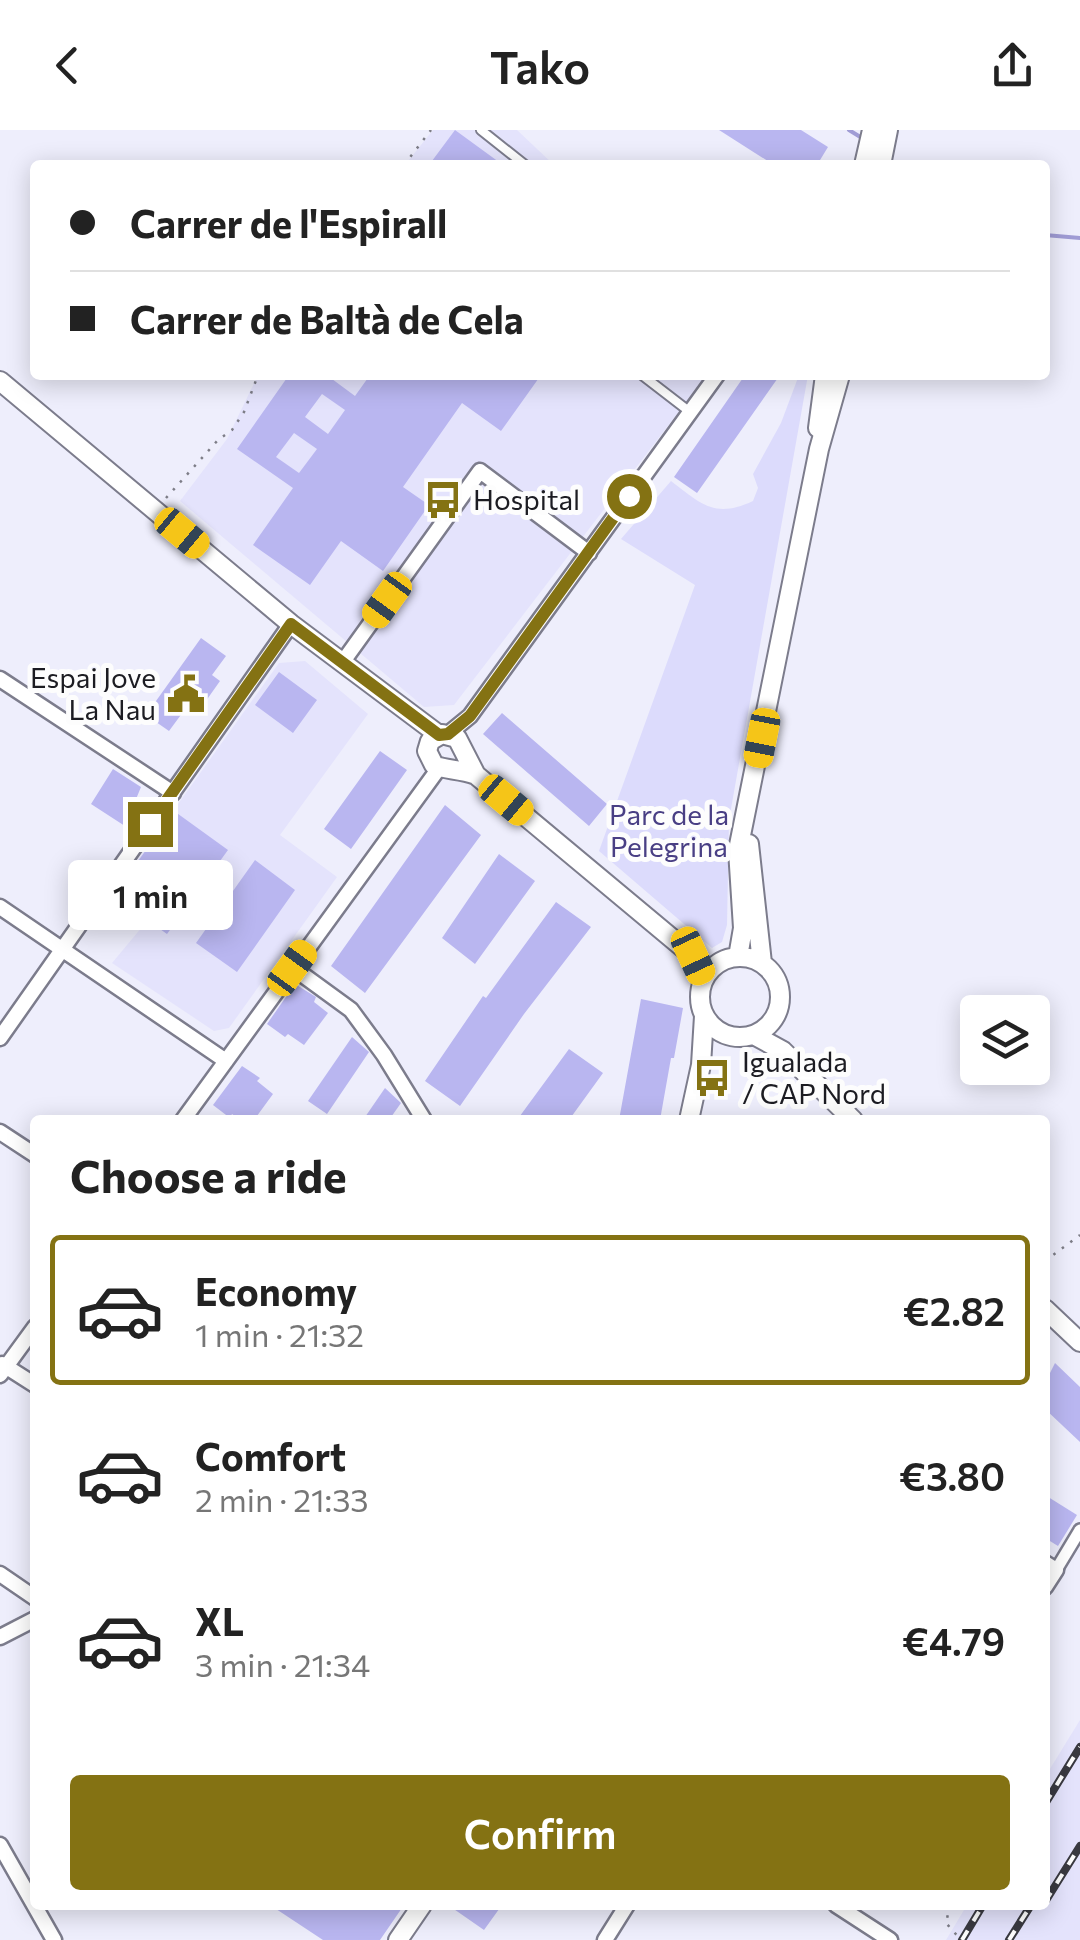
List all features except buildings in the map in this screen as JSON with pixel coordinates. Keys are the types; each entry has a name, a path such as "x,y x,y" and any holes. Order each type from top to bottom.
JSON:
{"street":[{"path":"865,160 872,130"},
{"path":"882,160 888,130"},
{"path":"187,1115 713,380"},
{"path":"819,449 818,422 824,380"},
{"path":"704,979 729,959 743,928 738,850 819,449 839,380"},
{"path":"0,381 291,624 408,713 476,775 693,956 704,979 700,1004 704,1016 701,1064 691,1115"},
{"path":"342,663 480,471 589,553"},
{"path":"0,1038 291,624"},
{"path":"1,681 172,793"},
{"path":"748,810 762,963"},
{"path":"0,907 226,1060"},
{"path":"693,956 762,963 772,972 780,996 773,1020 783,1051"},
{"path":"292,968 350,1010 421,1115"},
{"path":"704,1016 721,1032 754,1035 783,1051 848,1115"},
{"path":"754,1035 773,1020"},
{"path":"701,1064 721,1032"},
{"path":"0,1132 30,1151"},
{"path":"1050,1314 1080,1342"},
{"path":"30,1332 2,1368 30,1383"},
{"path":"1050,1566 1080,1530"},
{"path":"0,1574 30,1595"},
{"path":"0,1637 30,1622"},
{"path":"0,1845 30,1888"},
{"path":"40,1910 54,1940"},
{"path":"398,1940 419,1910"},
{"path":"605,1940 624,1910"},
{"path":"845,1910 890,1940"}],"lane":[{"path":"481,130 519,160"},
{"path":"648,380 690,412"}],"path":[{"path":"408,160 431,130"},
{"path":"155,510 218,440 232,430 256,380"},
{"path":"1050,1257 1080,1235"},
{"path":"949,1910 946,1923 961,1940"}],"shaded area":[{"path":"433,130 517,130 549,160 409,160"},
{"path":"256,380 703,380 454,705 424,707 180,501 227,439"},
{"path":"305,661 368,714 280,835 337,877 229,1028 214,1031 112,963 142,927 110,899 279,663"},
{"path":"1080,1720 1080,1940 946,1940 964,1910 1050,1910 1050,1769"}],"green space":[{"name":"Parc de la Pelegrina","path":"797,380 807,380 729,820 727,925 722,942 712,948 599,851 695,585 621,539 671,481 700,502 718,509 753,501 758,488 753,474 781,423"}],"waterway":[{"path":"849,130 862,138"},
{"path":"1050,235 1080,238"}],"railway":[{"path":"1050,1796 1080,1747"},
{"path":"1050,1894 1080,1846"},
{"path":"962,1940 980,1910"},
{"path":"1009,1940 1028,1910"}],"place":[{"name":"Hospital","path":"443,500"},
{"name":"Espai Jove La Nau","path":"186,694"},
{"name":"Igualada / CAP Nord","path":"712,1078"}],"route":[{"path":"150,824 291,624 439,735 448,734 470,716 629,496"}]}
